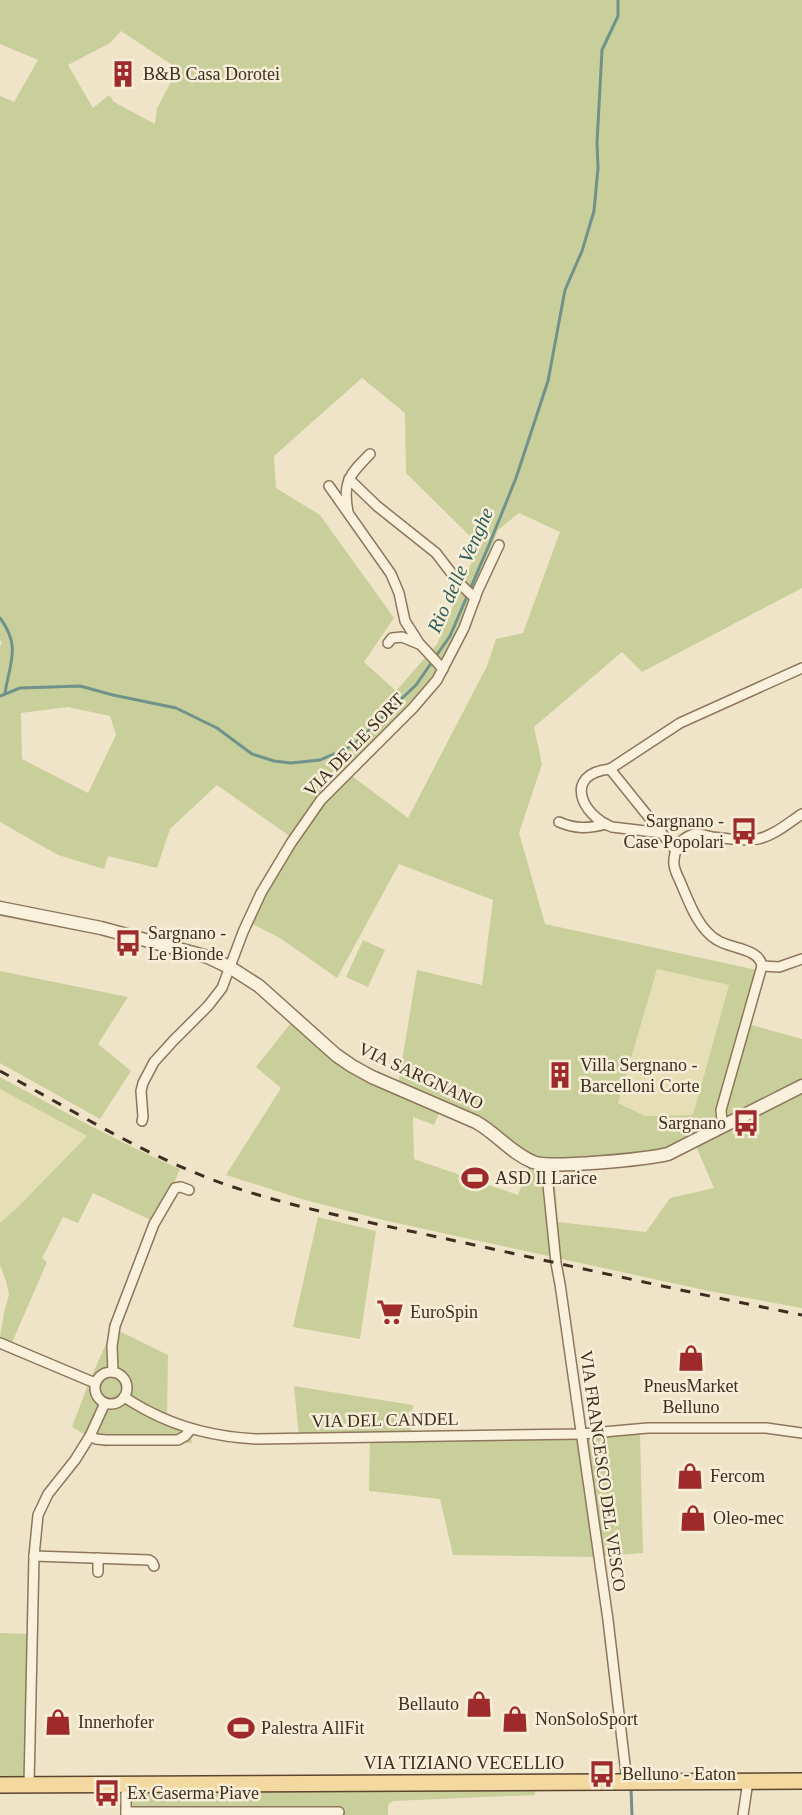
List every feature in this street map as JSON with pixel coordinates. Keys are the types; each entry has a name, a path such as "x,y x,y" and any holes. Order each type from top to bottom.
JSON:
{"main road":[{"name":"VIA TIZIANO VECELLIO","path":"0,1785 802,1781"}],"street":[{"path":"348,514 345,487 353,471 370,454"},
{"path":"349,479 377,506 436,554 473,596"},
{"path":"329,486 391,574 399,593 405,621 419,644 440,666"},
{"name":"VIA DE LE SORT","path":"142,1121 141,1091 147,1074 164,1049 216,998 231,968 243,932 261,893 291,843 321,800 427,693 440,666 464,628 473,596 499,545"},
{"path":"388,643 392,638 402,637 419,644"},
{"path":"662,833 623,829 598,819 583,799 581,787 586,777 591,773 610,769 680,723 802,668"},
{"path":"610,769 676,851"},
{"path":"725,1125 722,1121 721,1110 762,966 757,955 718,941 706,931 697,918 676,873 673,861 683,840 694,834 756,839 766,837 802,814"},
{"path":"559,822 571,827 583,828 606,824"},
{"name":"VIA SARGNANO","path":"0,908 101,928 208,957 231,968 259,986 352,1066 476,1122 490,1130 524,1158 539,1164 656,1157 680,1149 802,1086"},
{"path":"762,966 779,967 802,959"},
{"name":"VIA FRANCESCO DEL VESCO","path":"546,1165 555,1263 562,1295 608,1620 627,1782"},
{"path":"113,1372 112,1346 115,1326 154,1224 176,1188 189,1190"},
{"path":"0,1343 95,1383"},
{"path":"113,1372 121,1376 126,1384 126,1393 116,1403 105,1403 95,1393 95,1383 100,1376 113,1372"},
{"name":"VIA DEL CANDEL","path":"124,1397 149,1412 191,1429 228,1437 256,1439 581,1434 648,1428 766,1428 802,1433"},
{"path":"30,1785 34,1556 37,1522 48,1494 75,1460 90,1436 105,1403"},
{"path":"90,1436 106,1440 178,1440 191,1429"},
{"path":"34,1556 149,1560 154,1566"},
{"path":"98,1558 98,1572"},
{"path":"743,1815 748,1781"},
{"path":"126,1784 126,1813 339,1812"}],"shaded area":[{"path":"657,968 729,985 693,1115 645,1116 618,1103"},
{"path":"0,1089 87,1136 0,1223"}],"green space":[{"path":"0,0 802,0 802,588 642,672 622,652 534,727 542,764 519,833 545,924 757,970 744,1023 802,1039 802,1308 709,1291 383,1220 305,1200 226,1175 281,1088 256,1067 298,1014 337,1049 397,1091 417,970 482,985 493,900 399,864 337,978 280,938 245,920 291,837 217,785 170,829 157,868 108,856 104,869 58,855 0,822 0,647 2,642 0,640 0,96 14,102 38,60 0,44","holes":["121,31 178,69 157,108 155,124 114,102 109,95 93,108 68,65 110,43","362,378 405,413 406,473 479,545 437,644 396,691 364,662 394,618 320,515 276,488 274,456","519,513 560,532 523,633 496,639 487,666 408,818 344,770 426,690 453,646 498,530","68,707 110,716 116,735 88,793 22,759 21,713","657,969 729,985 693,1115 645,1116 618,1103","440,1111 483,1129 530,1163 518,1195 414,1159 413,1117 434,1125","692,1137 714,1188 670,1198 646,1232 558,1222 554,1167 659,1151"]},
{"path":"363,940 385,950 368,987 346,977"},
{"path":"0,971 128,997 98,1044 131,1071 100,1119 0,1063"},
{"path":"0,1077 111,1136 180,1169 157,1223 93,1193 78,1223 63,1217 42,1258 47,1262 11,1345 0,1337 9,1295 0,1265 0,1223 87,1136 0,1089"},
{"path":"318,1217 376,1231 360,1339 293,1327"},
{"path":"113,1328 168,1355 167,1422 191,1432 192,1443 116,1443 106,1447 72,1427"},
{"path":"294,1386 413,1405 411,1432 640,1432 643,1553 594,1557 453,1555 440,1499 369,1491 370,1435 299,1437"},
{"path":"0,1633 29,1634 28,1789 0,1789"},
{"path":"536,1775 535,1795 393,1801 388,1805 388,1815 132,1815 132,1790"}],"waterway":[{"name":"Rio delle Venghe","path":"0,696 20,688 80,686 176,708 217,728 252,754 274,761 291,763 320,760 352,746 416,685 450,636 516,478 548,381 565,290 582,251 594,211 598,168 597,143 602,50 618,16 618,0"},
{"path":"0,618 12,646 5,693"},
{"path":"631,1788 632,1815"}],"railway":[{"path":"0,1071 168,1161 197,1174 255,1194 369,1222 802,1315"}],"place":[{"name":"B&B Casa Dorotei","path":"123,74"},
{"name":"Sargnano - Case Popolari","path":"744,831"},
{"name":"Sargnano - Le Bionde","path":"128,943"},
{"name":"Villa Sergnano - Barcelloni Corte","path":"560,1075"},
{"name":"Sargnano","path":"746,1123"},
{"name":"ASD Il Larice","path":"475,1178"},
{"name":"EuroSpin","path":"390,1312"},
{"name":"PneusMarket Belluno","path":"691,1358"},
{"name":"Fercom","path":"690,1476"},
{"name":"Oleo-mec","path":"693,1518"},
{"name":"Bellauto","path":"479,1704"},
{"name":"NonSoloSport","path":"515,1719"},
{"name":"Innerhofer","path":"58,1722"},
{"name":"Palestra AllFit","path":"241,1728"},
{"name":"Belluno - Eaton","path":"602,1774"},
{"name":"Ex Caserma Piave","path":"107,1793"}]}
